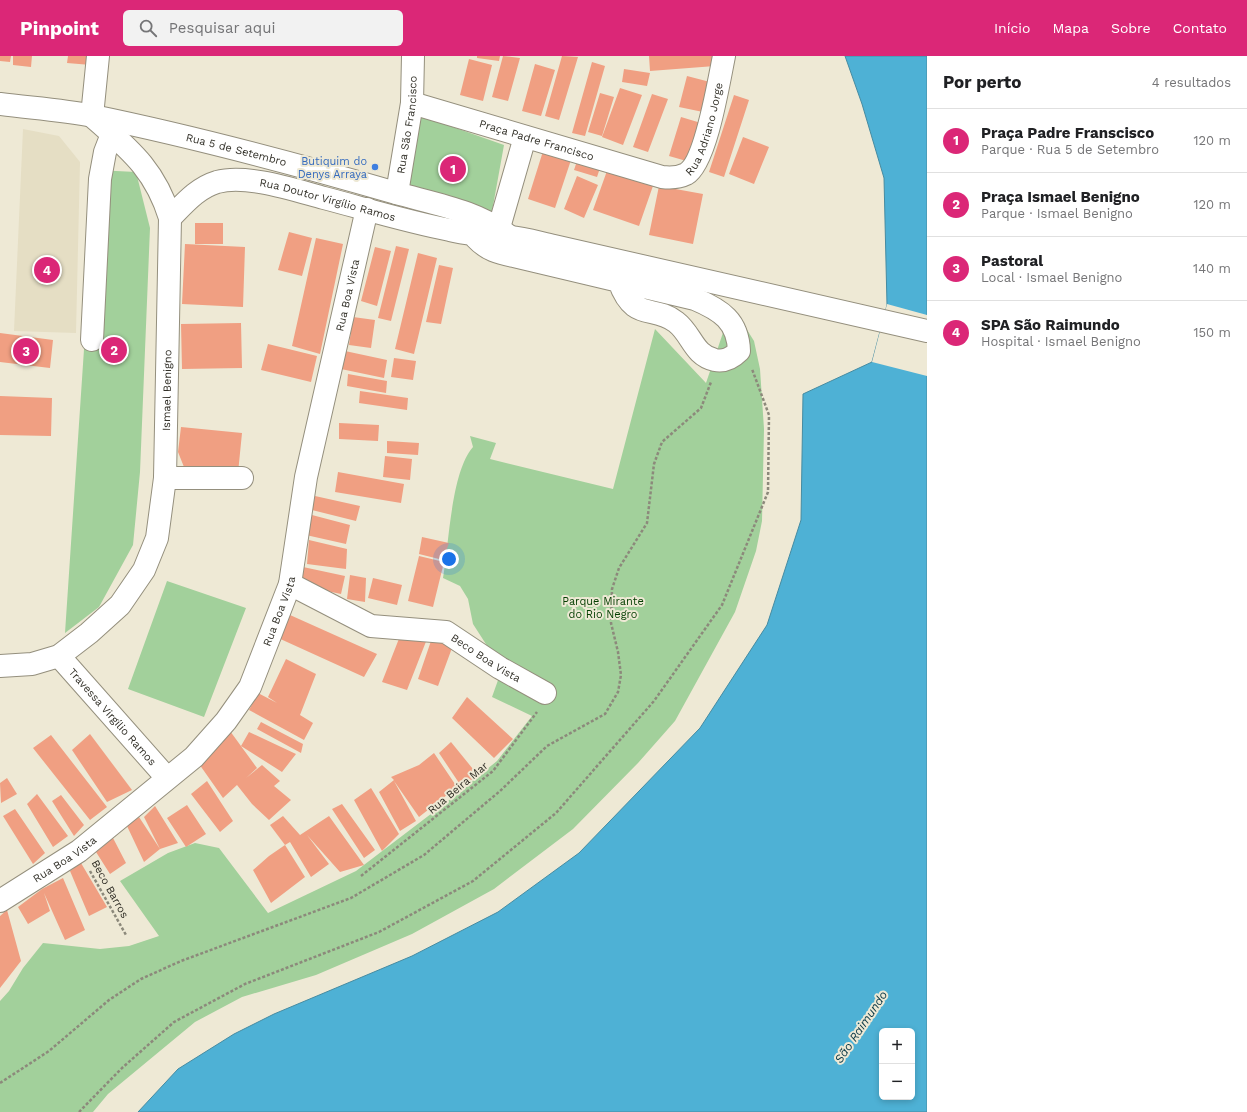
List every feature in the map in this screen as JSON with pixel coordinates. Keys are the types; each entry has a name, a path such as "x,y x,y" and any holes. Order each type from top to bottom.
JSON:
{"street":[{"path":"92,116 98,56"},
{"name":"Rua São Francisco","path":"397,193 412,103 413,56"},
{"name":"Rua Adriano Jorge","path":"662,177 675,178 686,174 694,166 701,152 712,112 724,56"},
{"name":"Praça Padre Francisco","path":"412,103 525,138 662,177"},
{"name":"Rua 5 de Setembro","path":"0,104 92,116 171,134 397,193 469,214 502,234 927,331"},
{"name":"Ismael Benigno","path":"0,666 32,664 59,656 89,634 120,605 144,570 157,538 165,478 170,218 157,185 146,167 92,116"},
{"path":"92,340 100,179 105,152 112,134"},
{"path":"502,234 525,138"},
{"name":"Rua Doutor Virgílio Ramos","path":"170,218 191,196 204,188 218,182 235,180 293,189 440,228 473,234 502,234"},
{"name":"Rua Boa Vista","path":"0,901 79,851 194,757 226,721 250,687 290,584 306,477 367,209"},
{"path":"473,234 489,249 500,253 619,281 695,299 710,305 724,315 733,325 738,338 739,350 732,358 720,361 706,358 697,350 683,329 676,322 663,316 645,312 634,306 623,291 619,281"},
{"path":"165,478 242,478"},
{"name":"Beco Boa Vista","path":"290,584 371,626 446,632 500,668 545,693"},
{"name":"Travessa Virgílio Ramos","path":"59,656 167,778"}],"path":[{"path":"79,1112 122,1068 174,1022 245,984 379,932 473,881 556,813 654,701 722,605 768,492 769,415 753,371 739,350"},
{"path":"0,1083 49,1051 109,1000 141,979 181,961 351,898 424,855 500,791 546,746 605,714 618,692 621,676 618,652 611,623 612,588 619,568 647,523 654,464 662,442 701,408 720,361"},
{"name":"Rua Beira Mar","path":"362,876 493,771 534,718 545,693"},
{"name":"Beco Barros","path":"79,851 126,935"}],"shaded area":[{"path":"23,129 59,136 80,162 76,333 14,331"}],"green space":[{"path":"416,114 504,145 491,217 403,194"},
{"path":"96,170 136,172 150,228 140,472 133,545 99,607 65,633"},
{"name":"Parque Mirante do Rio Negro","path":"729,315 744,325 754,341 760,369 764,429 762,521 756,551 735,612 675,721 638,763 573,829 494,889 412,934 316,975 242,997 195,1022 108,1094 93,1112 0,1112 0,1001 9,991 23,968 43,943 100,949 129,946 159,936 120,881 168,853 195,843 219,848 268,913 356,871 444,804 497,761 532,716 492,697 502,669 473,624 468,599 460,586 443,578 455,490 466,458 473,447 470,436 496,443 490,459 613,489 655,329 706,383"},
{"path":"167,581 246,608 204,717 128,689"}],"water":[{"name":"São Raimundo","path":"845,56 927,56 927,1112 138,1112 178,1069 234,1034 274,1014 412,956 498,912 579,853 700,728 767,625 801,520 803,394 872,362 887,305 884,178 862,104"}],"pier":[{"path":"887,304 927,315 927,376 872,362"}],"building":[{"path":"0,56 11,56 10,62 0,61"},
{"path":"13,56 32,56 31,67 13,65"},
{"path":"68,56 92,56 91,65 67,63"},
{"path":"477,56 500,56 499,61 477,58"},
{"path":"503,56 520,58 508,101 492,97"},
{"path":"562,56 578,57 559,120 545,116"},
{"path":"649,56 715,56 715,66 650,71"},
{"path":"469,59 492,65 483,101 460,95"},
{"path":"592,62 605,66 585,136 572,133"},
{"path":"535,64 555,70 541,116 522,111"},
{"path":"624,69 650,73 647,86 622,82"},
{"path":"687,76 710,82 703,112 679,107"},
{"path":"620,88 642,95 623,145 602,137"},
{"path":"600,93 614,97 602,136 588,132"},
{"path":"652,94 668,99 648,152 633,147"},
{"path":"734,95 749,100 724,177 709,172"},
{"path":"681,117 701,123 690,162 669,156"},
{"path":"743,137 769,147 754,184 729,174"},
{"path":"544,148 572,157 555,208 528,199"},
{"path":"578,158 601,165 597,177 574,170"},
{"path":"608,168 654,183 639,226 593,210"},
{"path":"577,176 598,185 584,218 564,209"},
{"path":"659,186 703,194 693,244 649,235"},
{"path":"195,223 223,223 223,244 195,244"},
{"path":"289,232 312,238 302,276 278,270"},
{"path":"316,238 343,244 320,354 292,346"},
{"path":"185,244 245,247 243,307 182,304"},
{"path":"396,246 409,249 391,321 378,318"},
{"path":"375,247 391,251 377,306 361,301"},
{"path":"418,253 437,258 414,354 395,349"},
{"path":"439,265 453,268 441,324 426,322"},
{"path":"353,317 375,320 371,348 349,345"},
{"path":"241,323 242,368 182,369 181,324"},
{"path":"0,333 53,340 50,368 0,362"},
{"path":"268,344 317,356 311,382 261,370"},
{"path":"345,351 387,360 384,378 341,369"},
{"path":"394,358 416,361 413,380 391,377"},
{"path":"348,374 387,381 386,393 347,386"},
{"path":"360,391 408,398 407,410 359,403"},
{"path":"0,396 52,398 51,436 0,435"},
{"path":"339,423 379,425 378,441 339,439"},
{"path":"181,427 242,433 238,473 184,467 178,452"},
{"path":"387,441 419,443 418,455 387,453"},
{"path":"385,456 412,459 410,480 383,477"},
{"path":"338,472 404,484 401,503 335,492"},
{"path":"315,496 360,506 356,521 312,510"},
{"path":"312,515 350,525 346,544 306,535"},
{"path":"422,537 449,543 443,560 419,554"},
{"path":"309,540 347,549 346,569 307,564"},
{"path":"419,556 444,562 433,607 408,601"},
{"path":"303,567 345,576 341,594 299,585"},
{"path":"350,575 366,578 365,602 347,599"},
{"path":"373,578 402,585 397,605 368,598"},
{"path":"290,615 377,654 364,677 276,637"},
{"path":"402,631 427,639 407,690 382,682"},
{"path":"432,638 452,648 438,686 418,679"},
{"path":"286,659 316,674 300,715 313,723 304,740 249,710 258,693 277,703 268,697"},
{"path":"467,697 513,739 494,758 452,718"},
{"path":"261,722 303,744 301,753 257,729"},
{"path":"230,731 257,768 246,778 262,765 280,781 274,786 291,800 269,820 252,804 237,785 223,798 197,761"},
{"path":"249,732 296,754 282,772 241,746"},
{"path":"90,734 132,790 107,802 72,750"},
{"path":"51,735 107,807 90,820 33,748"},
{"path":"451,742 477,774 463,789 439,753"},
{"path":"434,753 457,787 419,817 394,781 416,821 400,831 379,792 394,780 391,777 419,765"},
{"path":"7,778 17,794 1,803 0,783"},
{"path":"207,781 233,821 220,832 191,794"},
{"path":"371,788 399,834 382,851 354,800"},
{"path":"37,794 68,836 53,847 27,804"},
{"path":"61,795 84,825 74,836 52,801"},
{"path":"342,804 375,850 364,858 332,809"},
{"path":"187,805 206,834 186,847 167,818"},
{"path":"155,806 178,843 160,849 144,817"},
{"path":"15,809 45,853 33,864 3,816"},
{"path":"283,816 300,835 329,816 364,865 340,872 307,835 329,864 311,877 290,842 285,845 270,825"},
{"path":"139,817 160,849 144,862 127,826"},
{"path":"113,838 126,863 110,874 96,852"},
{"path":"285,845 305,877 271,903 253,870"},
{"path":"81,863 107,907 89,916 70,871"},
{"path":"63,878 85,930 65,940 44,893 50,911 28,924 18,907 42,889"},
{"path":"7,910 21,961 0,988 0,916"}],"place":[{"name":"Butiquim do Denys Arraya","path":"375,167"},
{"name":"Praça Padre Franscisco","path":"453,169"},
{"name":"SPA São Raimundo","path":"47,270"},
{"name":"Praça Ismael Benigno","path":"114,350"},
{"name":"Pastoral","path":"26,351"}]}
